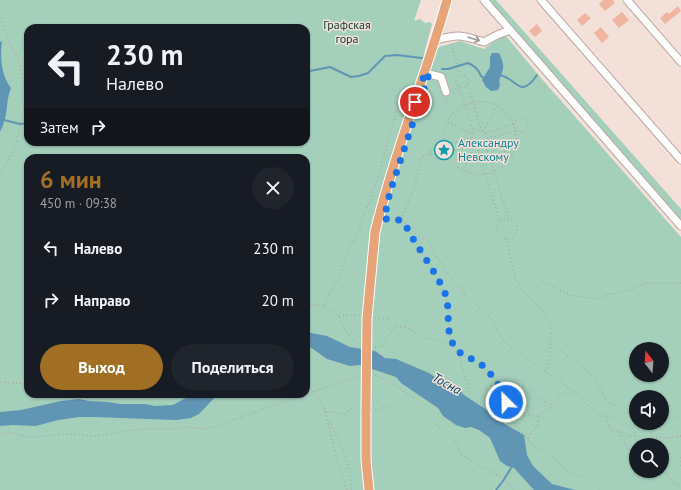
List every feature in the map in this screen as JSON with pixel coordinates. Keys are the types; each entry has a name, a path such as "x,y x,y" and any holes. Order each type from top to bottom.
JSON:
{"main road":[{"path":"369,490 366,460 365,409 367,317 369,286 377,226 400,146 436,40 447,0"}],"street":[{"path":"484,0 681,226"},
{"path":"541,0 681,160"},
{"path":"627,0 681,62"},
{"path":"436,40 461,35 484,42 510,30"},
{"path":"425,73 441,77 446,92"}],"path":[{"path":"0,14 9,43 18,58 24,86"},
{"path":"451,44 460,75"},
{"path":"460,75 467,77 467,85 481,130 483,132 485,133 514,123 522,118 528,124 525,131 516,131 490,139 478,146"},
{"path":"460,75 456,80 474,132"},
{"path":"324,306 340,276 347,253 358,233 379,174 398,106 412,85"},
{"path":"458,86 463,87 467,85"},
{"path":"473,102 483,102 497,106 505,112 514,123 516,131 516,142 512,156 504,165 485,174 471,174 462,171 451,161 444,146 443,136 447,121 452,113 464,105 473,102"},
{"path":"0,173 9,160 16,145 24,105"},
{"path":"483,132 497,106"},
{"path":"447,121 472,134"},
{"path":"478,146 474,144 471,138 474,132 481,130"},
{"path":"478,146 500,222 498,232 501,237 506,238 514,236 517,230 515,223 509,219 494,171 485,133"},
{"path":"471,138 444,146 440,144 436,145 432,148 432,153 434,157 441,159 446,152 474,144"},
{"path":"486,141 512,156"},
{"path":"462,171 476,145"},
{"path":"432,153 421,156 415,185 402,217 432,268 445,295 448,306 449,332 452,344 458,352 470,392 477,401 506,415 528,438 532,445 549,454 568,471 583,478 600,490"},
{"path":"384,219 396,219 404,222 411,227 416,235 427,240 456,285 489,316 506,343 575,392 600,416 606,416 613,416 632,428 636,436 628,436 620,431 610,429 606,416"},
{"path":"500,222 509,219"},
{"path":"506,238 515,277 522,290 545,313 551,325 550,361 546,372"},
{"path":"542,281 570,296 596,299 627,291 645,283 681,283"},
{"path":"310,304 324,306 339,316 388,319"},
{"path":"339,316 351,339 358,344"},
{"path":"373,347 377,348 384,346 394,327 402,326 426,338 452,344"},
{"path":"550,343 570,358 584,366 590,376 594,376 606,401 618,406 625,413 629,412"},
{"path":"458,352 482,365 498,384 502,392"},
{"path":"371,375 386,380 412,396 428,416 453,438 461,455 503,478 514,490"},
{"path":"310,393 358,376"},
{"path":"0,382 24,384"},
{"path":"502,392 508,392 516,385 522,385 533,390 538,398 551,405"},
{"path":"314,391 324,406 349,463 352,483 351,490"},
{"path":"498,398 502,392"},
{"path":"505,392 507,398 505,407 535,417 550,409 551,405 561,392 567,395 575,392"},
{"path":"0,434 9,432 28,437 69,434 94,436 145,429 178,429 192,427 207,429 296,398"},
{"path":"326,412 335,412 344,415 352,408 365,409 393,405"},
{"path":"528,438 536,426 539,414"},
{"path":"328,417 336,457 347,490"},
{"path":"669,418 681,418"},
{"path":"649,430 653,437 666,438 681,436"},
{"path":"620,431 620,436 626,448 629,450"},
{"path":"681,457 681,468"},
{"path":"669,476 678,488 681,487"},
{"path":"677,482 681,487"}],"green space":[{"name":"Графская гора","path":"0,0 421,0 414,21 420,19 425,23 430,22 432,24 424,54 442,46 460,41 484,49 500,37 506,36 681,237 681,490 0,490"},
{"path":"489,0 496,0 681,209 681,221"}],"water":[{"path":"2,41 1,53 3,72 11,88 5,120 0,132 0,42"},
{"path":"492,53 499,53 502,60 503,70 499,80 500,85 498,90 491,91 486,87 482,80 490,67 490,57"},
{"path":"310,333 327,336 350,347 375,351 385,358 396,359 429,373 445,384 458,388 464,395 490,412 496,419 524,435 527,455 533,466 552,484 575,490 534,490 514,468 507,466 500,461 490,438 479,430 471,427 465,428 456,425 443,416 438,408 401,383 396,377 360,365 350,366 327,359 310,347"},
{"path":"186,398 214,398 199,414 191,418 176,420 79,417 58,420 36,426 0,426 0,412 21,410 61,401 79,399 121,404 145,404 155,406 173,405"}],"building":[{"path":"603,0 613,0 615,3 605,11 599,4"},
{"path":"678,6 681,11 665,24 660,18 667,12 669,14"},
{"path":"622,12 629,20 619,28 612,20"},
{"path":"585,13 591,18 582,26 577,20"},
{"path":"537,24 542,31 535,37 529,31"},
{"path":"601,27 609,37 602,43 594,33"}],"waterway":[{"path":"310,71 330,67 351,77 368,73 385,56 397,55 422,58"},
{"path":"442,69 448,69 468,63 473,65 486,80"},
{"path":"499,75 522,87 531,83 537,75"},
{"path":"0,119 20,124 24,124"},
{"path":"496,490 511,468"}],"place":[{"name":"Александру Невскому","path":"444,150"}],"route":[{"path":"415,102 425,73 429,74 390,192 384,219 396,219 404,222 412,238 432,268 445,295 448,306 449,332 452,344 458,352 482,365 498,384 502,392 505,392 507,398 506,402"}],"water label":[{"name":"Тосна","path":"447,383"}]}
